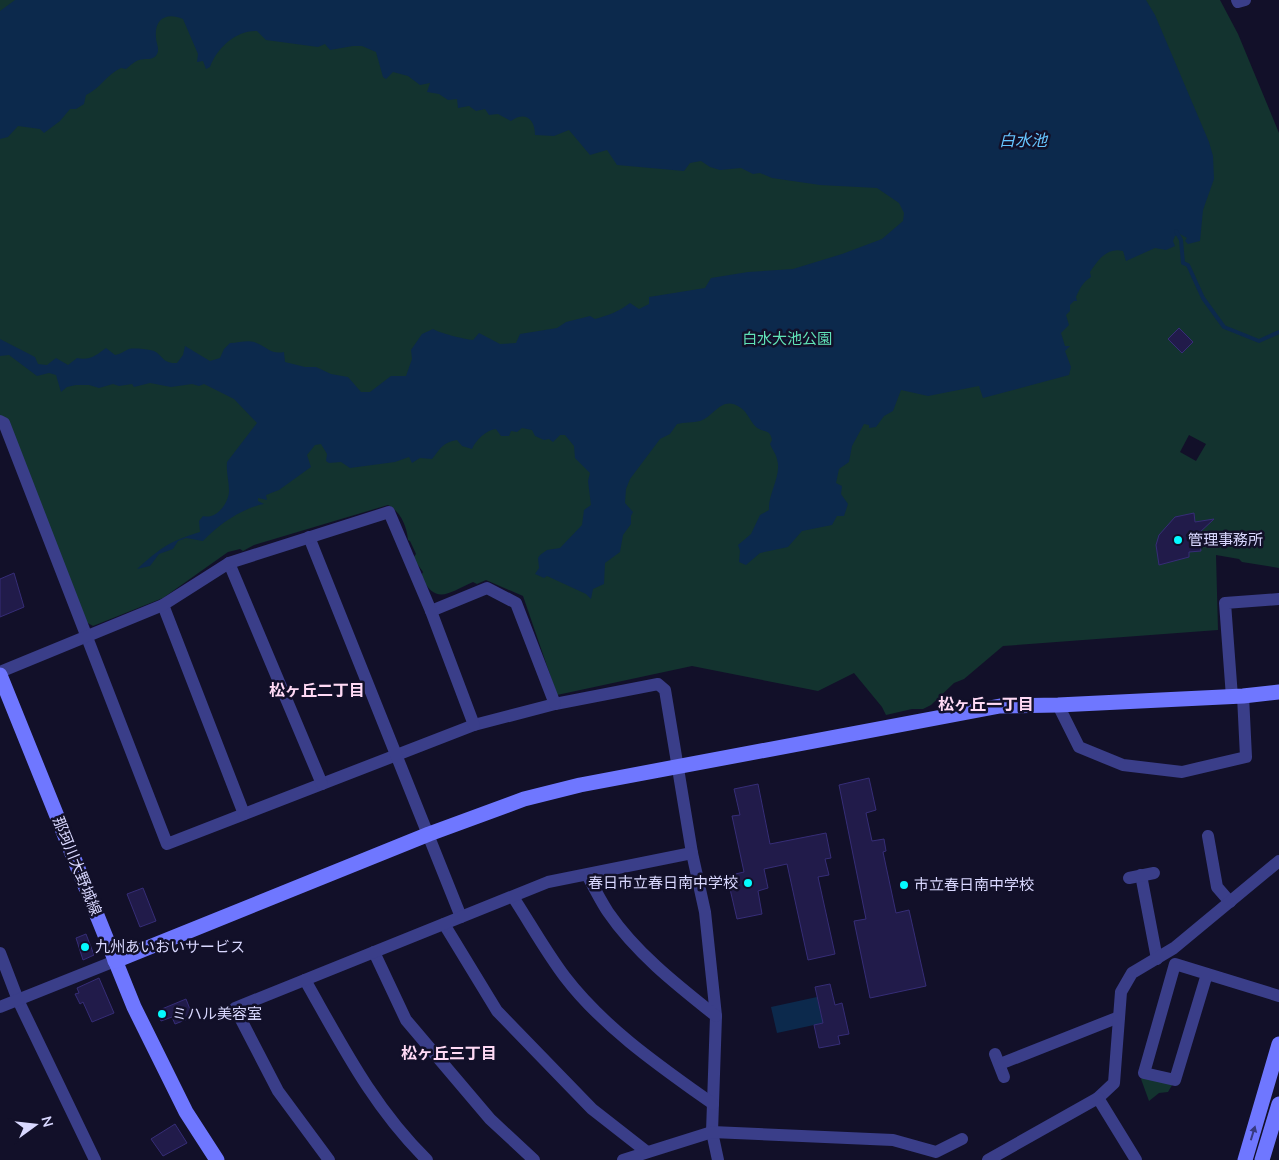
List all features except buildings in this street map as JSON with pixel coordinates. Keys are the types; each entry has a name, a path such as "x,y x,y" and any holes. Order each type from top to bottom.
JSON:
{"street":[{"path":"1236,0 1238,2 1245,0"},
{"path":"0,421 4,422 167,844 474,725 555,704 658,684 665,690 692,853 705,912 716,1016 712,1132 718,1160"},
{"path":"0,674 162,605 229,563 388,512 431,611 474,725"},
{"path":"309,537 461,918"},
{"path":"229,563 322,784"},
{"path":"431,611 487,588 516,603 555,704"},
{"path":"1058,706 1079,747 1123,765 1182,772 1246,757 1225,603 1279,599"},
{"path":"162,605 244,814"},
{"name":"那珂川大野城線","path":"0,674 115,961 159,1061 186,1112 216,1160"},
{"path":"0,1007 429,834 524,799 580,785 1000,706 1058,706 1279,692"},
{"path":"1208,836 1217,854 1217,887 1230,902"},
{"path":"329,1160 278,1091 235,1008 548,882 692,853"},
{"path":"988,1160 1098,1098 1114,1083 1121,992 1132,974 1174,948 1279,861"},
{"path":"587,875 608,912 636,947 675,984 716,1016"},
{"path":"1141,875 1157,959"},
{"path":"513,897 565,978 603,1018 668,1073 713,1104"},
{"path":"444,924 497,1011 592,1110 647,1152"},
{"path":"374,952 406,1020 490,1119 534,1160"},
{"path":"0,953 18,1000 95,1160"},
{"path":"1207,974 1175,1080 1144,1073 1175,964 1279,996"},
{"path":"305,980 360,1078 406,1139 427,1160"},
{"path":"1004,1077 998,1059 1119,1017"},
{"path":"1245,1160 1279,1044"},
{"path":"1098,1098 1136,1160"},
{"path":"1261,1107 1278,1110 1262,1160"},
{"path":"623,1160 712,1132 893,1140 936,1152 962,1139"}],"green space":[{"name":"白水大池公園","path":"0,0 1220,0 1238,34 1279,133 1279,568 1242,562 1239,559 1216,555 1218,630 1003,646 964,679 954,683 931,705 923,709 912,709 886,715 882,707 854,673 818,691 692,666 557,695 523,596 486,580 477,584 473,582 450,593 437,594 432,591 421,576 423,572 413,558 416,554 408,540 402,520 396,511 388,505 254,545 243,551 240,549 228,552 163,598 93,626 86,622 0,417","holes":["1189,435 1206,444 1196,461 1180,452"]},
{"path":"1144,1073 1175,1080 1168,1092 1159,1093 1149,1101 1141,1079"}],"water":[{"name":"白水池","path":"15,0 1146,0 1155,15 1209,142 1213,156 1214,179 1203,210 1200,241 1188,244 1185,241 1187,238 1180,234 1175,236 1173,241 1175,246 1166,250 1155,248 1126,261 1123,251 1117,250 1104,255 1096,263 1090,272 1091,277 1084,283 1076,297 1077,301 1070,305 1070,311 1066,315 1069,325 1061,333 1065,346 1070,346 1065,351 1071,367 1069,375 983,398 979,386 928,396 901,390 893,411 884,416 876,427 869,428 869,425 864,424 852,446 849,462 839,469 836,483 842,486 841,494 848,504 844,516 837,516 832,525 802,531 788,547 760,553 746,565 739,562 740,551 738,545 751,534 760,515 769,510 778,465 770,444 772,440 770,434 756,427 741,408 729,403 719,407 700,421 677,424 670,434 660,439 630,479 626,489 625,503 633,512 631,524 623,535 620,552 605,563 604,584 593,589 591,599 586,594 547,576 544,578 535,574 539,568 538,558 540,555 547,550 560,548 582,525 584,510 591,505 588,481 590,473 575,458 574,446 565,435 560,435 553,442 549,439 544,440 535,436 532,430 522,428 517,432 511,431 509,436 501,436 496,429 489,431 476,442 472,449 462,446 457,440 448,442 442,446 432,459 420,458 412,463 409,457 395,462 350,468 341,462 329,463 326,461 327,454 321,444 315,445 307,455 311,467 279,490 266,495 267,500 258,498 258,501 264,504 247,509 231,518 203,541 186,538 178,541 173,549 159,554 150,566 137,569 166,546 180,539 200,532 199,521 203,516 208,517 221,510 228,496 227,462 257,423 234,399 204,384 199,386 192,384 171,387 150,383 134,387 132,384 119,386 113,384 99,388 89,385 76,385 67,387 61,392 56,375 49,373 37,376 9,355 0,356 0,339 35,357 38,364 47,365 56,358 68,365 77,358 89,358 106,348 115,355 129,349 150,350 157,353 167,362 177,363 183,355 185,346 210,361 220,358 224,349 230,343 251,341 272,351 284,352 285,362 305,367 316,367 331,374 348,377 361,392 370,392 391,376 406,376 412,359 411,350 422,334 433,329 473,340 479,333 500,344 516,343 520,334 557,328 566,322 590,316 595,319 600,318 618,311 630,303 639,309 649,304 649,297 705,288 711,278 748,272 793,269 842,254 882,239 903,221 904,213 899,203 877,188 820,185 772,178 760,173 753,174 741,168 720,170 710,167 701,161 690,163 684,171 617,165 607,150 590,155 569,130 554,136 535,135 535,129 528,118 521,117 511,121 498,114 489,115 485,109 476,111 469,106 458,108 457,99 448,100 439,94 427,92 430,83 420,85 408,76 393,72 386,79 383,77 376,52 362,46 330,50 325,44 318,47 266,40 257,31 249,31 235,37 222,47 210,67 206,69 203,61 197,62 198,54 183,19 171,16 162,19 157,26 158,50 154,58 139,60 126,69 121,68 116,71 86,95 84,104 76,109 70,109 60,121 44,133 40,129 18,126 8,137 0,139 0,11"},
{"path":"817,997 823,1023 777,1033 771,1007"}],"waterway":[{"path":"1176,231 1181,240 1183,263 1188,265 1203,298 1224,327 1259,341 1279,332"}],"place":[{"name":"管理事務所","path":"1178,540"},
{"name":"春日市立春日南中学校","path":"748,883"},
{"name":"市立春日南中学校","path":"904,885"},
{"name":"九州あいおいサービス","path":"85,947"},
{"name":"ミハル美容室","path":"162,1014"}],"district":[{"name":"松ヶ丘二丁目","path":"317,690"},
{"name":"松ヶ丘一丁目","path":"986,704"},
{"name":"松ヶ丘三丁目","path":"449,1053"}]}
